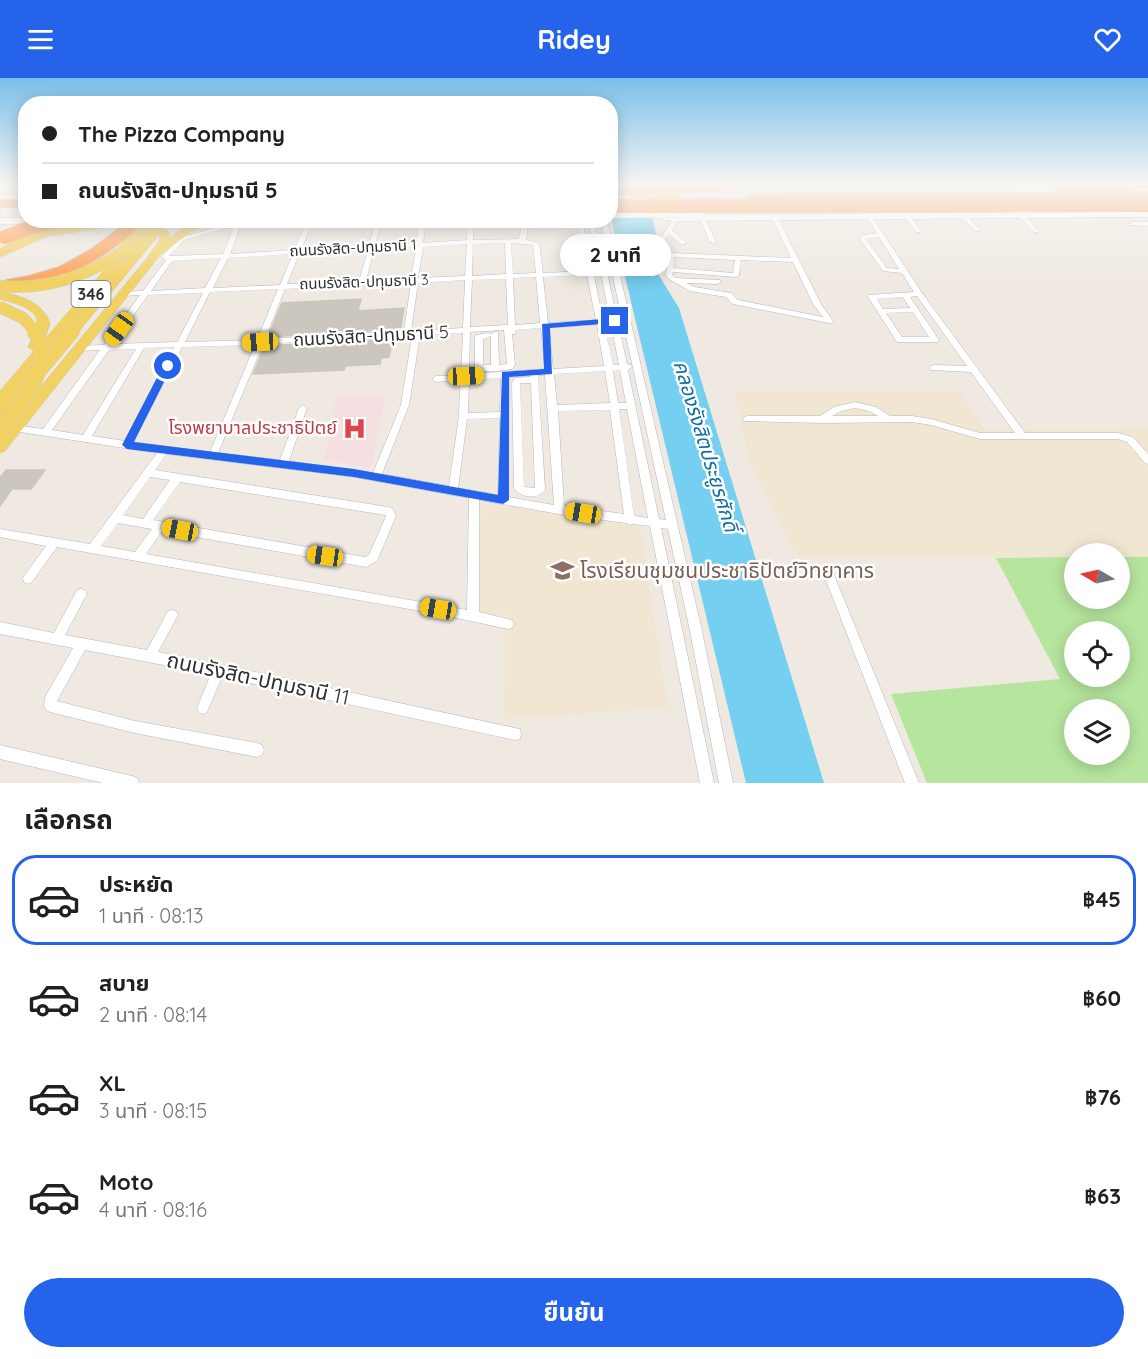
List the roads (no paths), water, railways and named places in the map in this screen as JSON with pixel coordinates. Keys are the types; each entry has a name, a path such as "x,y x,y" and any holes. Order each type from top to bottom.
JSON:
{"highway":[{"path":"1,248 30,228"},
{"path":"0,285 35,280 75,266 104,248 128,228"}],"main road":[{"path":"661,217 827,217"},
{"path":"0,221 18,221"},
{"path":"1,248 68,228"},
{"path":"0,285 14,288 36,287 96,269 129,249 154,228"},
{"path":"0,416 156,228"},
{"path":"24,415 64,352 122,289 144,254 171,228"},
{"path":"120,259 138,254 147,255 151,260 187,230 193,228"},
{"name":"346","path":"0,398 120,259 125,250 123,245 129,237 143,231 160,230 165,240 151,260 122,289 80,348 0,447"},
{"path":"0,295 39,312 44,324 35,346 0,398"},
{"path":"0,307 30,322 38,335 41,350 39,367 30,388 0,430"}],"street":[{"path":"870,217 919,294 1023,437"},
{"path":"908,217 918,231"},
{"path":"965,217 977,230"},
{"path":"1023,217 1036,231"},
{"path":"618,269 661,242 676,218"},
{"path":"702,218 713,242"},
{"path":"775,218 817,304 829,321 736,302 728,295 693,289 669,276 671,255 716,259 795,260"},
{"path":"1132,224 1148,224"},
{"path":"45,433 170,259 164,257 182,239 219,228"},
{"path":"127,445 226,255 237,228"},
{"path":"213,455 306,228"},
{"path":"363,283 377,228"},
{"path":"376,477 405,405 412,334 414,280 422,228"},
{"path":"453,491 466,376 471,228"},
{"path":"522,241 524,228"},
{"path":"593,228 591,272 609,368 630,521"},
{"path":"594,228 707,783"},
{"path":"596,228 618,269 626,320 726,783"},
{"path":"669,231 682,243"},
{"path":"880,235 862,238 885,270 903,271"},
{"name":"ถนนรังสิต-ปทุมธานี 1","path":"170,259 522,241 536,243 540,275"},
{"path":"508,242 511,366 482,368 478,365 479,336 509,330"},
{"path":"716,259 717,292"},
{"path":"674,280 717,278 737,274 738,259"},
{"path":"669,270 717,278"},
{"name":"ถนนรังสิต-ปทุมธานี 3","path":"122,289 145,293 604,272"},
{"path":"540,275 553,408 559,510"},
{"path":"905,294 935,340 900,340 872,297 887,295 905,294 919,294"},
{"path":"887,295 897,310"},
{"path":"880,311 915,310"},
{"name":"ถนนรังสิต-ปทุมธานี 5","path":"80,348 178,346 509,330 626,320"},
{"path":"509,330 517,373"},
{"path":"495,334 495,368"},
{"path":"85,439 142,346"},
{"path":"534,376 538,427 540,490 538,492 519,491 516,382 518,380 549,371 637,366"},
{"path":"934,368 973,369"},
{"path":"436,378 517,373 534,376"},
{"path":"503,500 505,374"},
{"path":"821,420 831,410 850,405 872,408 889,420"},
{"path":"553,408 631,406"},
{"path":"283,464 303,408"},
{"path":"463,416 504,414"},
{"path":"747,419 922,420 980,436 1118,436 1130,440 1148,460"},
{"path":"518,428 538,427"},
{"path":"14,428 376,477 559,510 672,525"},
{"path":"93,549 164,450"},
{"path":"115,518 366,562 373,558 391,516 388,511 147,473"},
{"path":"145,524 177,478"},
{"path":"473,617 474,495"},
{"path":"137,557 160,526"},
{"path":"0,533 508,624"},
{"path":"28,579 55,542"},
{"path":"827,570 912,783"},
{"path":"57,638 81,594"},
{"path":"150,656 172,615"},
{"name":"ถนนรังสิต-ปทุมธานี 11","path":"0,628 219,670 514,734"},
{"path":"82,643 51,697 50,706 135,727 257,750"},
{"path":"203,708 219,670"},
{"path":"0,752 132,783"}],"water":[{"name":"คลองรังสิตประยูรศักดิ์","path":"618,217 652,217 656,234 655,269 679,308 824,783 746,783 613,228 618,228"}],"place":[{"name":"โรงพยาบาลประชาธิปัตย์","path":"355,428"},
{"name":"โรงเรียนชุมชนประชาธิปัตย์วิทยาคาร","path":"562,571"}]}
